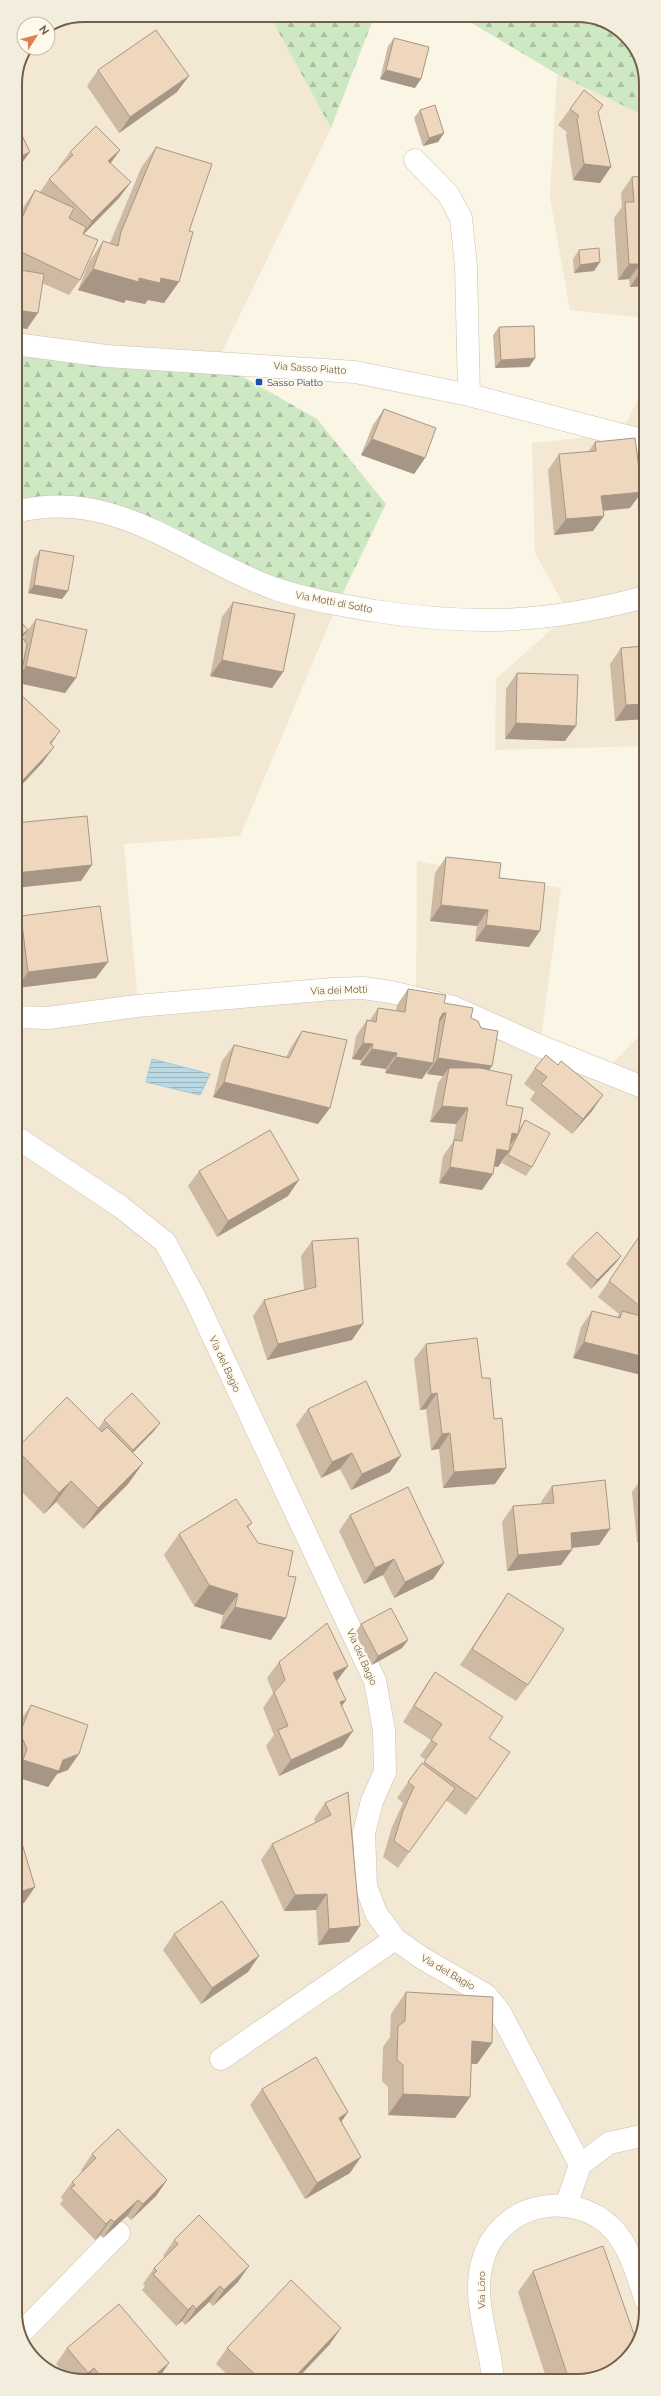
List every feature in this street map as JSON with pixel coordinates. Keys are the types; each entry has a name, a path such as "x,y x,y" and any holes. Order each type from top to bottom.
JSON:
{"street":[{"path":"415,160 448,194 461,218 466,266 469,395"},
{"name":"Via Sasso Piatto","path":"22,345 106,356 355,372 469,395 639,439"},
{"name":"Via Motti di Sotto","path":"22,511 44,506 66,506 92,509 159,532 274,588 306,598 400,614 448,620 497,621 532,619 569,614 639,598"},
{"name":"Via dei Motti","path":"22,1017 48,1018 138,1006 332,989 364,988 391,992 453,1007 540,1046 639,1086"},
{"name":"Via del Bagio","path":"22,1140 121,1207 165,1242 195,1298 375,1681 384,1730 385,1772 372,1802 364,1833 366,1886 376,1914 394,1939 422,1958 486,1994 500,2012 580,2165"},
{"path":"221,2059 394,1939"},
{"path":"566,2206 580,2165 609,2143 639,2137"},
{"name":"Via Lôro","path":"492,2374 480,2308 479,2282 482,2262 492,2242 511,2219 526,2210 543,2206 566,2206 586,2211 603,2220 614,2230 624,2243 639,2283"},
{"path":"25,2329 119,2233"}],"shaded area":[{"path":"273,22 331,128 217,362 22,345 22,84 23,72 29,56 56,56 56,29 72,23"},
{"path":"557,74 639,113 639,317 570,310 550,198"},
{"path":"639,398 639,746 495,750 496,679 569,614 535,553 532,443 620,434"},
{"path":"67,506 337,605 240,836 124,844 138,1006 416,997 417,861 561,888 540,1046 603,1073 639,1036 639,2312 638,2324 629,2347 615,2361 597,2371 577,2374 80,2374 60,2369 43,2359 30,2343 23,2324 22,511"}],"green space":[{"path":"273,22 372,22 331,128"},
{"path":"470,22 581,22 589,23 608,30 618,37 626,46 634,60 638,72 639,113 557,74"},
{"path":"22,345 217,362 317,419 386,504 337,605 117,516 22,512"}],"water":[{"path":"152,1059 210,1074 200,1095 146,1082"}],"building":[{"path":"156,30 189,76 130,117 98,70"},
{"path":"394,38 429,47 421,79 386,70"},
{"path":"584,90 603,105 598,112 611,167 584,164 577,119 579,116 570,109"},
{"path":"435,105 444,133 429,138 420,110"},
{"path":"96,126 120,150 108,161 131,182 92,221 49,179 73,155 70,152"},
{"path":"22,135 30,152 22,156"},
{"path":"156,147 212,164 189,231 193,232 179,282 161,278 160,283 139,278 139,282 93,269 103,241 118,246 121,232"},
{"path":"639,176 639,264 629,264 625,202 634,202 632,177"},
{"path":"35,190 74,208 69,218 86,227 83,234 98,240 80,280 22,252 22,218"},
{"path":"599,248 600,262 580,265 579,250"},
{"path":"22,270 44,274 38,313 22,311"},
{"path":"534,326 535,358 501,360 499,327"},
{"path":"384,409 436,428 425,458 372,439"},
{"path":"635,438 639,469 639,492 601,496 604,516 566,519 559,454 596,451 595,442"},
{"path":"40,550 74,556 68,591 34,585"},
{"path":"233,602 295,614 283,672 222,660"},
{"path":"36,619 87,630 76,678 26,666"},
{"path":"22,623 28,630 22,635"},
{"path":"22,637 27,644 22,670"},
{"path":"639,646 639,704 626,705 621,648"},
{"path":"517,673 578,675 576,726 516,723"},
{"path":"22,696 60,731 50,743 54,747 22,781"},
{"path":"87,816 92,865 22,872 22,822"},
{"path":"446,857 501,863 499,878 545,883 540,931 486,925 488,910 441,905"},
{"path":"100,906 108,962 28,972 22,916"},
{"path":"408,989 446,995 444,1003 473,1008 471,1018 478,1021 481,1028 498,1031 492,1066 438,1058 446,1013 443,1013 440,1018 433,1063 396,1057 397,1053 372,1049 373,1044 363,1043 367,1020 376,1022 378,1008 405,1012"},
{"path":"302,1031 347,1040 330,1108 224,1082 234,1045 289,1058"},
{"path":"546,1055 558,1065 561,1061 603,1095 583,1119 541,1084 547,1077 535,1068"},
{"path":"449,1068 480,1068 512,1075 506,1105 523,1108 518,1134 512,1133 509,1151 497,1149 493,1174 450,1167 454,1140 462,1141 468,1108 442,1106"},
{"path":"525,1120 550,1133 532,1167 508,1155"},
{"path":"270,1130 299,1180 228,1221 199,1171"},
{"path":"597,1232 621,1256 597,1280 572,1256"},
{"path":"639,1237 639,1306 609,1281"},
{"path":"358,1238 363,1324 278,1344 264,1300 316,1287 312,1241"},
{"path":"592,1311 620,1318 622,1311 639,1315 639,1356 584,1342"},
{"path":"477,1338 482,1378 490,1378 494,1419 502,1418 506,1468 454,1472 450,1433 442,1434 437,1393 431,1394 426,1344"},
{"path":"366,1381 401,1456 362,1474 352,1453 332,1462 308,1409"},
{"path":"132,1393 160,1423 133,1450 104,1420"},
{"path":"67,1397 102,1432 107,1427 143,1463 98,1508 71,1481 59,1493 22,1455 22,1443"},
{"path":"605,1480 610,1529 571,1533 572,1550 518,1555 513,1506 554,1503 552,1486"},
{"path":"408,1487 444,1563 405,1582 394,1559 375,1568 350,1515"},
{"path":"236,1499 252,1523 247,1526 258,1543 293,1551 288,1576 296,1577 286,1618 235,1607 238,1594 209,1585 179,1534"},
{"path":"508,1593 564,1629 528,1685 472,1649"},
{"path":"391,1608 408,1640 378,1656 361,1624"},
{"path":"327,1623 348,1666 333,1673 346,1700 340,1702 353,1731 291,1760 278,1730 288,1726 274,1692 285,1680 279,1662"},
{"path":"435,1672 503,1717 489,1738 510,1752 477,1799 424,1762 437,1744 431,1740 442,1724 414,1706"},
{"path":"31,1705 88,1725 79,1754 63,1760 59,1771 23,1760 27,1749 22,1738 22,1728"},
{"path":"422,1763 455,1788 409,1852 394,1841 403,1811 414,1787 408,1782"},
{"path":"348,1792 360,1926 329,1929 327,1894 295,1895 272,1844 331,1815 325,1803"},
{"path":"22,1844 35,1887 22,1891"},
{"path":"222,1901 259,1956 212,1988 174,1934"},
{"path":"406,1992 493,1997 492,2043 472,2041 470,2097 403,2094 403,2065 397,2060 398,2026 405,2021"},
{"path":"316,2057 348,2112 339,2118 361,2157 317,2183 262,2089"},
{"path":"118,2129 167,2180 143,2204 138,2200 114,2222 111,2219 106,2224 71,2188 75,2185 72,2182 96,2158 92,2154"},
{"path":"199,2215 249,2266 224,2290 220,2286 196,2309 193,2305 188,2310 153,2274 157,2271 154,2268 178,2244 174,2240"},
{"path":"603,2246 634,2335 629,2347 624,2353 608,2366 597,2371 567,2374 533,2271"},
{"path":"291,2280 341,2328 298,2374 255,2374 227,2348"},
{"path":"119,2304 169,2363 156,2374 99,2374 94,2368 88,2373 67,2348"}],"place":[{"name":"Sasso Piatto","path":"259,382"}]}
